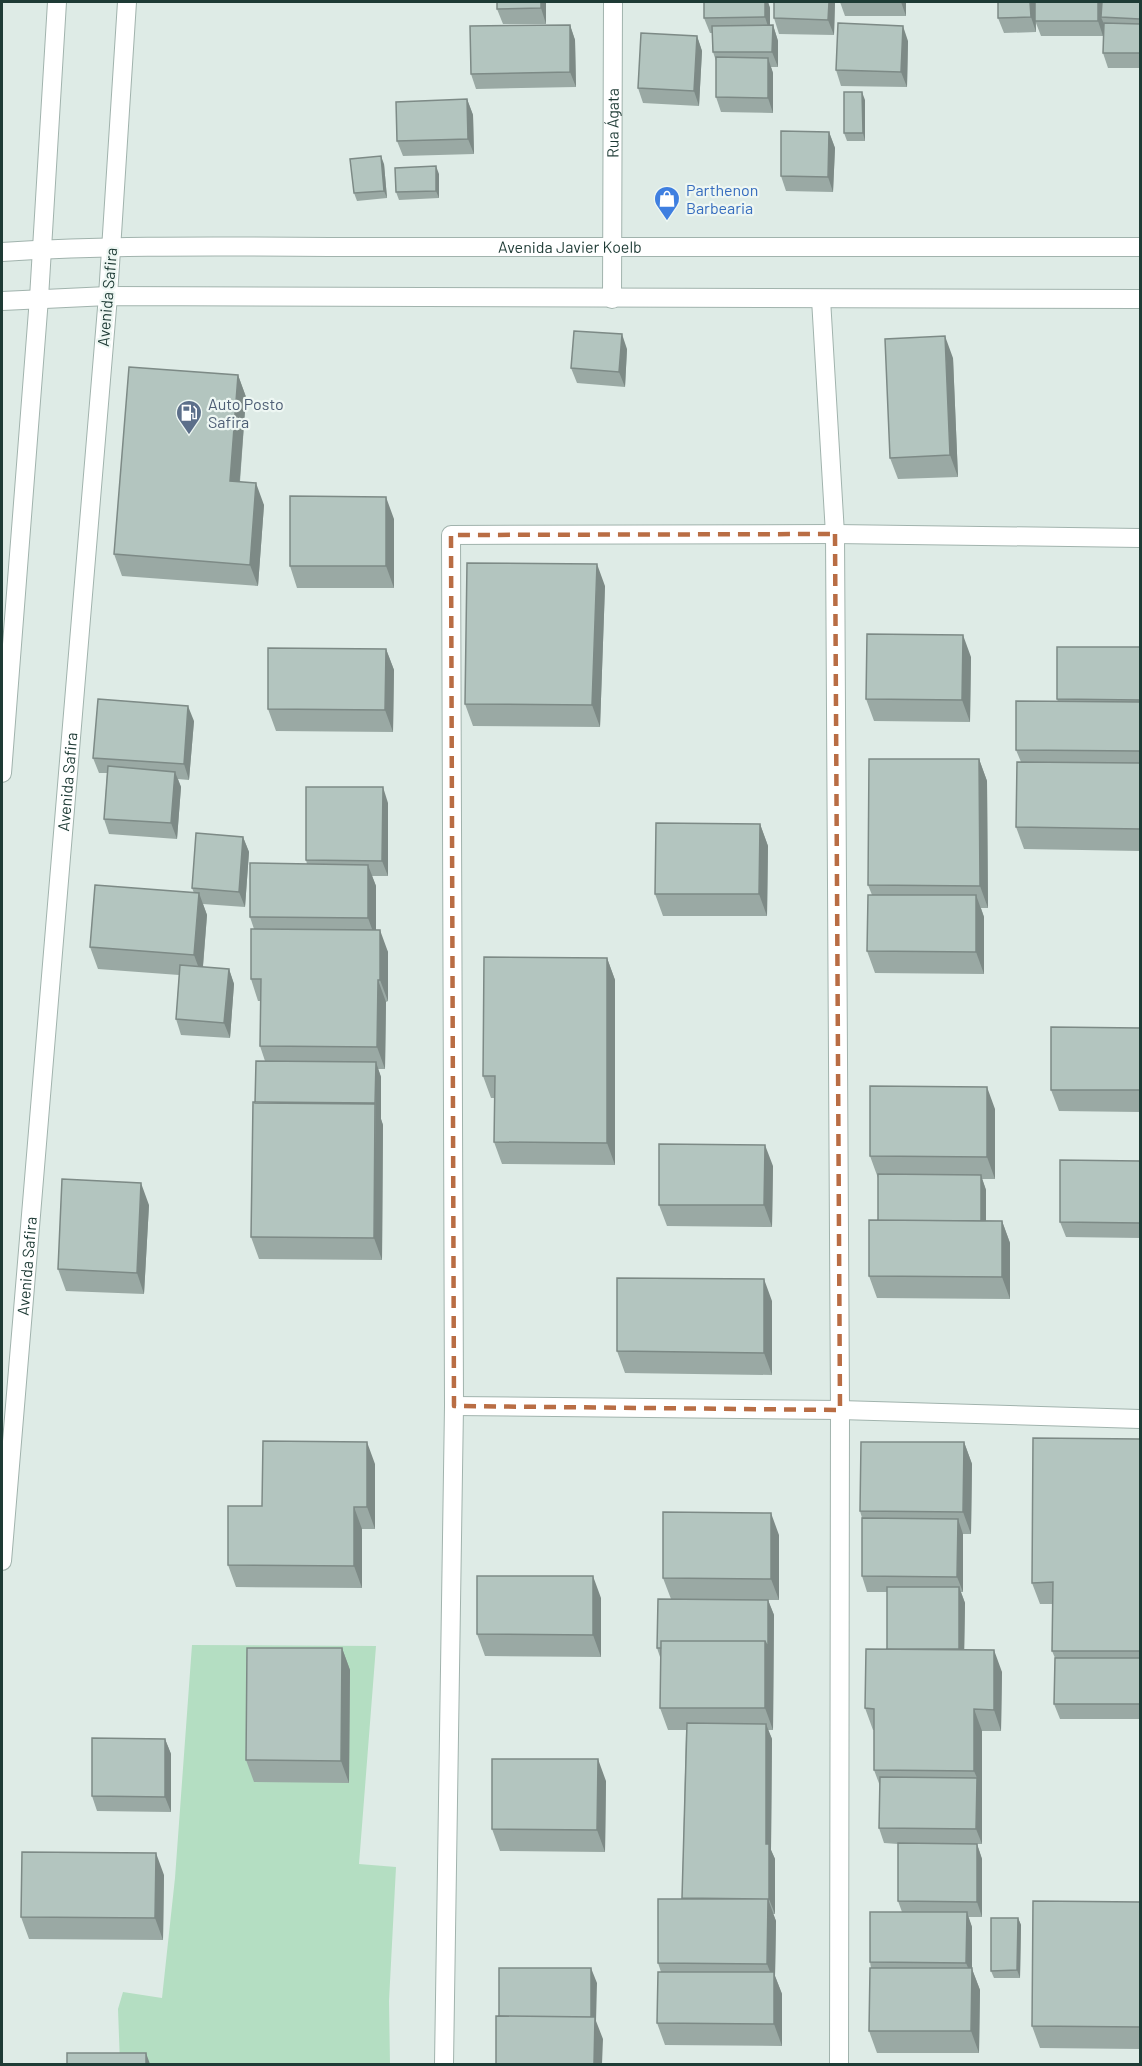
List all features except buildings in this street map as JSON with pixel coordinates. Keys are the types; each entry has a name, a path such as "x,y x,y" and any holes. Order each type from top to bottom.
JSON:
{"street":[{"path":"2,773 39,298 57,2"},
{"name":"Avenida Safira","path":"2,1561 4,1501 108,296 127,2"},
{"name":"Rua Ágata","path":"612,299 614,246 613,2"},
{"name":"Avenida Javier Koelb","path":"2,252 111,248 1140,247"},
{"path":"2,301 108,296 1140,299"},
{"path":"821,299 835,534 840,1410 839,2064"},
{"path":"444,2064 454,1406 451,535 835,534 1140,538"},
{"path":"454,1406 840,1410 1140,1419"}],"highlighted area":[{"path":"835,534 840,1410 454,1406 451,535"}],"green space":[{"path":"192,1645 376,1646 359,1864 396,1867 389,2001 390,2064 120,2064 118,2009 123,1992 162,1998 175,1878"}],"place":[{"name":"Parthenon Barbearia","path":"667,222"},
{"name":"Auto Posto Safira","path":"189,436"}]}
